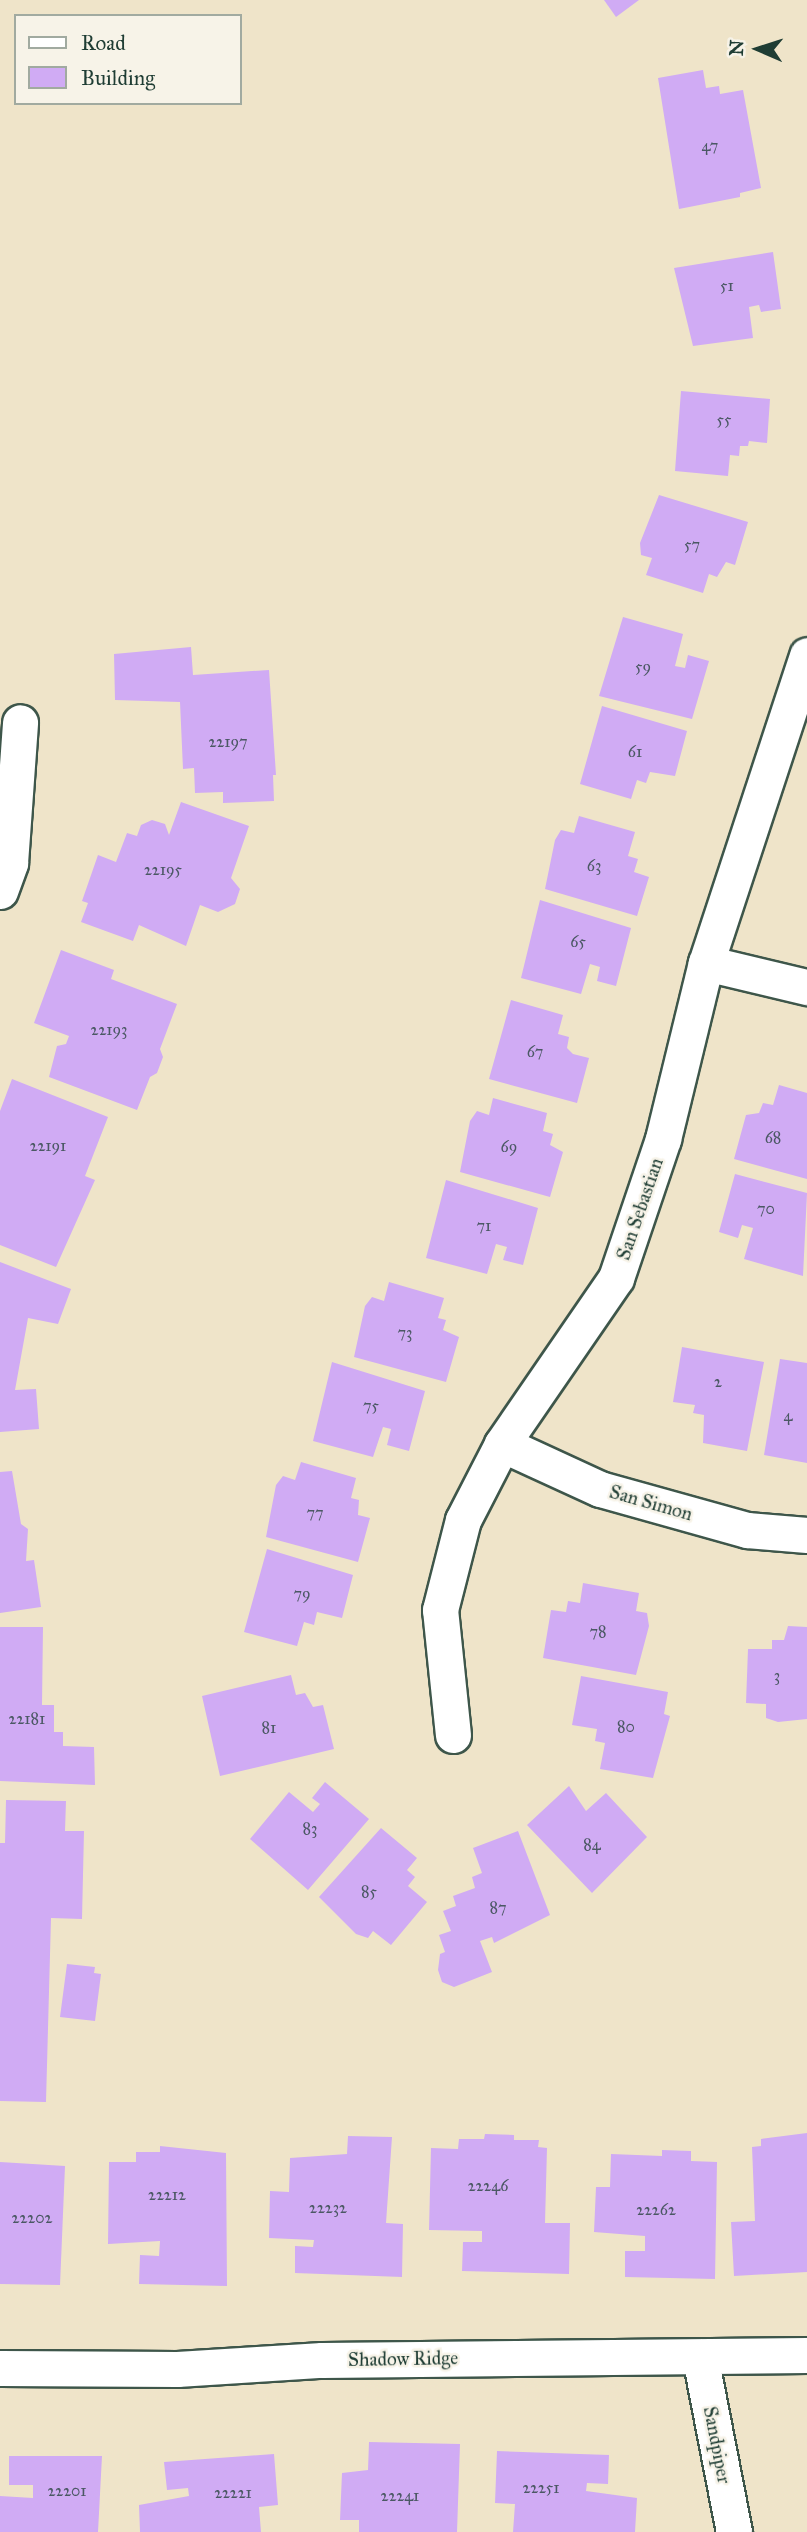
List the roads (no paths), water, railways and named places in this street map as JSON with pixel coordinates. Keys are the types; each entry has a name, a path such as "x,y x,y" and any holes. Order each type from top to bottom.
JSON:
{"street":[{"name":"San Sebastian","path":"453,1735 440,1610 463,1520 502,1444 616,1278 663,1139 706,963 807,655"},
{"path":"0,891 10,863 20,722"},
{"path":"706,963 807,987"},
{"name":"San Simon","path":"502,1444 600,1489 747,1530 807,1535"},
{"name":"Shadow Ridge","path":"0,2368 177,2369 322,2360 807,2355"},
{"name":"Sandpiper","path":"700,2357 734,2532"}]}
